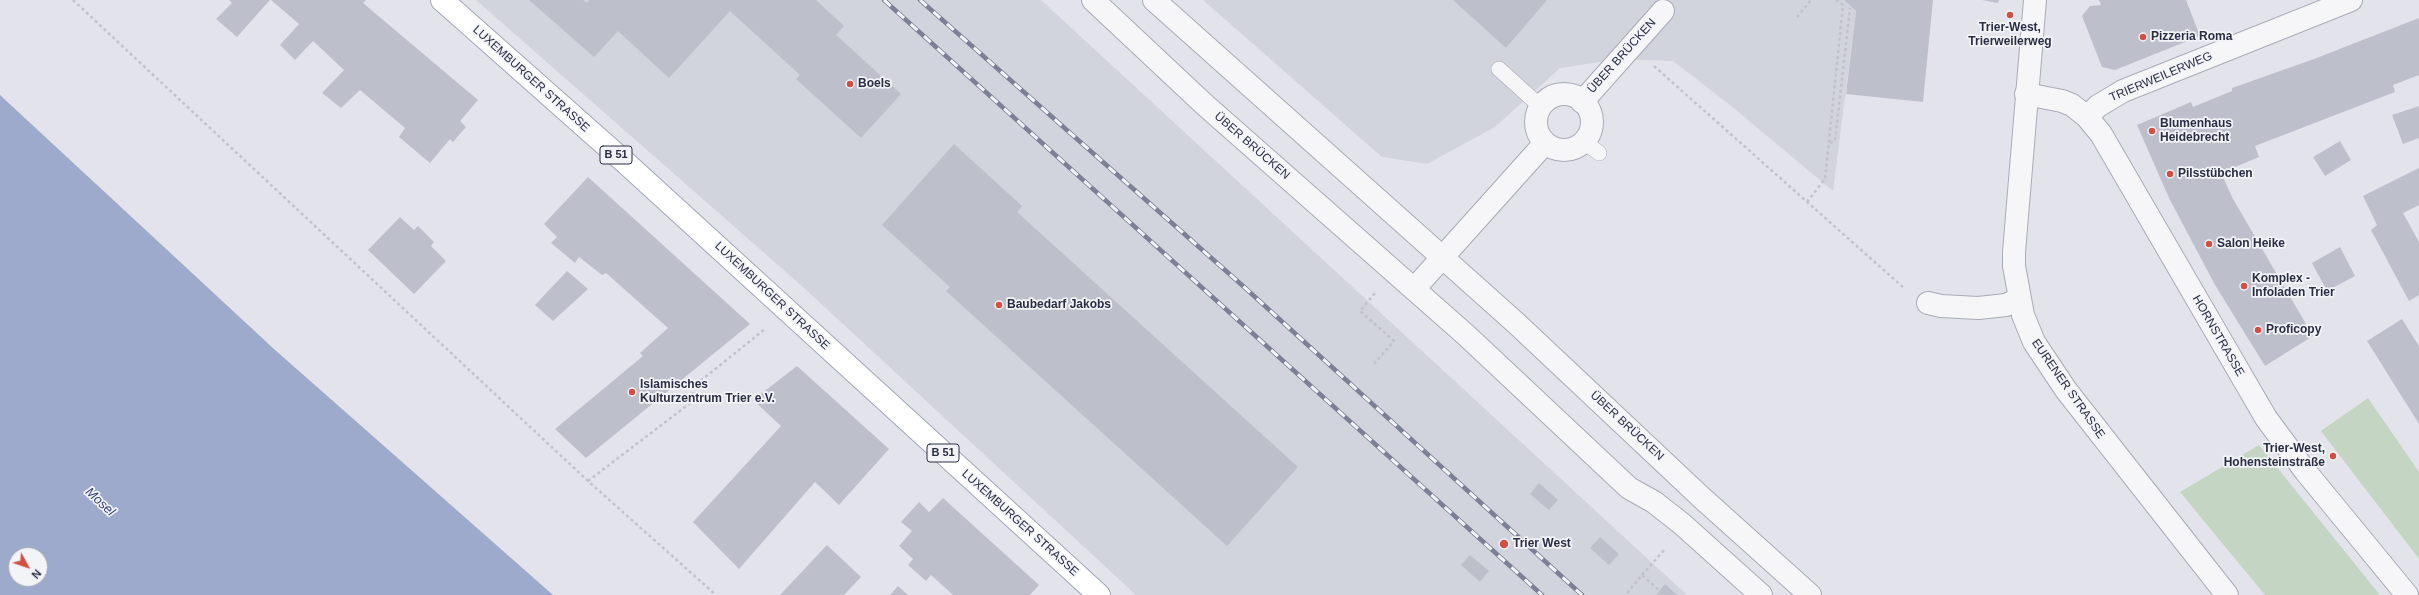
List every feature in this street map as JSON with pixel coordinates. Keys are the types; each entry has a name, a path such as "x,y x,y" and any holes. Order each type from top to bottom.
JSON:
{"main road":[{"name":"LUXEMBURGER STRASSE","path":"442,0 1099,595"}],"street":[{"name":"ÜBER BRÜCKEN","path":"1093,0 1205,105 1466,335 1629,488 1654,502 1685,526 1761,595"},
{"name":"ÜBER BRÜCKEN","path":"1154,0 1442,257 1810,595"},
{"name":"EURENER STRASSE","path":"2035,0 2014,252 2022,315 2034,342 2055,375 2139,486 2227,595"},
{"name":"TRIERWEILERWEG","path":"2087,117 2104,102 2123,91 2351,0"},
{"name":"ÜBER BRÜCKEN","path":"1582,102 1663,11"},
{"path":"1564,94 1572,95 1582,102 1590,110 1592,124 1592,148 1569,150 1550,148 1538,134 1535,124 1540,106 1555,96 1564,94"},
{"name":"HORNSTRASSE","path":"2026,94 2062,101 2087,117 2121,166 2266,418 2306,472 2407,595"},
{"path":"1414,289 1545,143"},
{"path":"1928,303 1941,306 1978,308 2006,305 2019,299"}],"lane":[{"path":"1499,69 1540,106"}],"path":[{"path":"73,0 588,481 716,595"},
{"path":"1798,17 1812,0"},
{"path":"1807,202 1825,179 1830,144 1842,5 1836,0"},
{"path":"1830,144 1835,141 1850,8"},
{"path":"1630,47 1903,288 1928,303"},
{"path":"1360,311 1394,341 1374,364"},
{"path":"588,481 693,401 692,387 788,312"},
{"path":"1627,593 1685,526"},
{"path":"1642,575 1660,591"}],"shaded area":[{"path":"476,0 1041,0 1687,595 1136,595 803,287"},
{"path":"1203,0 1844,0 1856,11 1833,191 1730,105 1673,61 1620,59 1560,68 1495,127 1427,164 1382,157"}],"green space":[{"path":"2368,398 2419,472 2419,559 2321,431"},
{"path":"2259,445 2380,595 2265,595 2180,492"}],"water":[{"name":"Mosel","path":"0,95 274,349 553,595 0,595"}],"building":[{"path":"229,0 270,0 237,37 216,19 232,3"},
{"path":"271,0 366,0 363,3 478,100 460,121 466,127 453,142 450,139 430,163 399,137 405,128 360,90 341,108 322,93 344,70 313,41 295,60 280,45 299,24"},
{"path":"529,0 583,0 587,3 589,0 816,0 844,26 836,35 901,94 861,138 796,79 800,75 730,11 669,78 618,31 594,57"},
{"path":"1453,0 1547,0 1506,48"},
{"path":"1844,0 1933,0 1923,102 1846,94 1856,11"},
{"path":"1982,0 1999,0 1998,3"},
{"path":"2099,0 2186,0 2200,36 2115,70 2102,67 2082,16 2090,6 2101,5"},
{"path":"2419,18 2419,75 2393,85 2395,92 2255,146 2259,157 2221,173 2233,199 2313,336 2265,366 2215,285 2169,198 2137,125 2191,102 2193,107 2232,91 2232,88 2314,59"},
{"path":"2419,106 2419,138 2403,144 2392,115"},
{"path":"2340,141 2351,160 2325,176 2313,157"},
{"path":"954,144 1022,206 1017,212 1298,467 1227,546 946,291 950,287 882,225"},
{"path":"2419,168 2419,205 2403,213 2419,242 2419,295 2409,301 2371,230 2377,225 2363,196"},
{"path":"588,177 750,324 586,458 555,429 643,356 640,353 668,328 606,273 602,275 579,257 575,263 551,243 557,237 544,224"},
{"path":"400,217 414,230 418,226 434,242 431,246 446,261 414,294 368,250"},
{"path":"2340,247 2355,276 2327,291 2312,263"},
{"path":"567,271 588,289 553,321 535,305"},
{"path":"2402,319 2419,346 2419,424 2367,341"},
{"path":"797,366 889,449 839,505 815,482 739,569 693,522 781,426 753,400"},
{"path":"1539,483 1558,500 1549,510 1530,494"},
{"path":"943,498 1039,585 1030,595 953,595 931,575 926,581 908,565 913,559 899,546 912,531 901,522 919,502 929,512"},
{"path":"1600,537 1619,554 1609,565 1590,548"},
{"path":"827,545 861,577 844,595 780,595"},
{"path":"1470,555 1489,571 1480,582 1461,565"},
{"path":"1665,584 1677,595 1656,595"},
{"path":"898,586 908,595 890,595"}],"railway":[{"path":"884,0 1542,595"},
{"path":"920,0 1243,286 1582,595"}],"place":[{"name":"Trier-West, Trierweilerweg","path":"2010,15"},
{"name":"Pizzeria Roma","path":"2143,37"},
{"name":"Boels","path":"850,84"},
{"name":"Blumenhaus Heidebrecht","path":"2152,131"},
{"name":"Pilsstübchen","path":"2170,174"},
{"name":"Salon Heike","path":"2209,244"},
{"name":"Komplex - Infoladen Trier","path":"2244,286"},
{"name":"Baubedarf Jakobs","path":"999,305"},
{"name":"Proficopy","path":"2258,330"},
{"name":"Islamisches Kulturzentrum Trier e.V.","path":"632,392"},
{"name":"Trier-West, Hohensteinstraße","path":"2333,456"},
{"name":"Trier West","path":"1504,544"}]}
